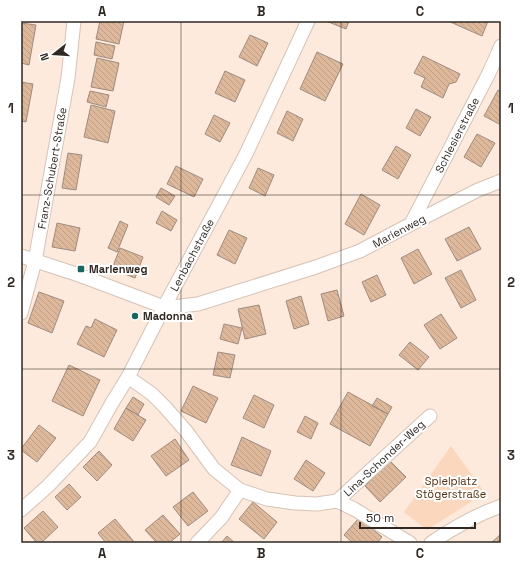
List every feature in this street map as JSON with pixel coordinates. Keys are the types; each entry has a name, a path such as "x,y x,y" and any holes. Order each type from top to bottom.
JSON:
{"street":[{"name":"Franz-Schubert-Straße","path":"21,313 35,261 68,78 74,21"},
{"name":"Lenbachstraße","path":"21,510 48,486 90,442 128,377 246,154 308,21"},
{"name":"Schlesierstraße","path":"411,224 489,73 501,46"},
{"name":"Marienweg","path":"21,256 79,275 164,307 198,304 316,267 360,251 478,190 501,181"},
{"name":"Lina-Schonder-Weg","path":"128,377 152,394 165,407 186,431 214,469 240,490 267,499 295,503 317,504 337,501 354,509 410,543"},
{"name":"Lina-Schonder-Weg","path":"337,501 430,416"},
{"path":"197,543 221,518 240,490"},
{"path":"431,543 451,529 487,511 501,506"}],"green space":[{"name":"Spielplatz Stögerstraße","path":"451,446 485,493 427,530 404,512"}],"building":[{"path":"100,21 124,21 119,44 96,39"},
{"path":"326,21 349,21 346,29"},
{"path":"448,21 488,21 482,36"},
{"path":"21,23 36,25 29,65 21,63"},
{"path":"250,35 268,43 257,66 239,57"},
{"path":"96,42 115,46 112,59 94,55"},
{"path":"317,52 343,64 325,101 300,89"},
{"path":"423,56 460,74 456,82 449,84 443,98 421,87 425,78 414,73"},
{"path":"97,58 119,63 113,91 91,87"},
{"path":"225,71 245,80 235,102 215,93"},
{"path":"21,82 33,84 26,122 21,121"},
{"path":"498,90 501,92 501,125 484,116"},
{"path":"90,91 109,95 106,107 87,102"},
{"path":"91,105 115,111 108,143 84,137"},
{"path":"416,109 431,117 420,136 406,128"},
{"path":"287,111 303,119 293,141 277,133"},
{"path":"214,115 230,123 220,142 205,134"},
{"path":"477,134 495,143 481,167 464,157"},
{"path":"396,146 411,155 398,179 382,170"},
{"path":"68,153 82,155 76,190 62,188"},
{"path":"176,166 203,179 194,197 167,184"},
{"path":"258,168 274,175 265,196 249,188"},
{"path":"161,188 175,196 169,205 156,197"},
{"path":"361,194 380,205 364,235 345,224"},
{"path":"162,211 177,220 171,231 156,223"},
{"path":"120,221 128,225 117,252 108,248"},
{"path":"57,223 80,228 75,251 52,247"},
{"path":"469,227 481,249 457,261 445,239"},
{"path":"229,230 247,238 235,264 217,255"},
{"path":"120,248 143,257 135,278 112,269"},
{"path":"418,249 432,274 414,284 401,258"},
{"path":"461,270 476,300 461,308 445,278"},
{"path":"377,275 386,295 371,302 362,282"},
{"path":"337,290 344,316 328,321 321,294"},
{"path":"39,292 64,301 52,333 28,323"},
{"path":"301,296 309,324 294,329 286,301"},
{"path":"259,305 266,334 245,339 238,309"},
{"path":"441,314 457,338 440,349 424,325"},
{"path":"95,319 117,330 104,357 77,344 86,326 91,328"},
{"path":"224,324 242,328 238,344 220,339"},
{"path":"410,342 429,357 418,370 399,355"},
{"path":"218,352 235,355 230,378 213,375"},
{"path":"69,365 100,380 83,416 52,401"},
{"path":"193,386 218,398 206,423 181,411"},
{"path":"348,392 388,414 370,446 330,424"},
{"path":"254,395 274,405 264,428 243,418"},
{"path":"133,397 144,404 138,415 126,408"},
{"path":"377,398 392,407 388,414 372,406"},
{"path":"126,408 146,420 133,441 114,429"},
{"path":"305,416 318,423 311,439 297,432"},
{"path":"39,425 56,438 37,462 21,449"},
{"path":"242,437 271,451 261,476 231,465"},
{"path":"175,439 189,460 166,476 151,456"},
{"path":"99,451 112,465 97,481 83,467"},
{"path":"306,460 325,473 313,491 294,479"},
{"path":"390,461 406,477 380,502 365,486"},
{"path":"69,484 81,497 67,510 55,497"},
{"path":"193,492 208,511 188,526 173,507"},
{"path":"253,502 277,522 264,539 239,519"},
{"path":"43,511 58,527 41,543 37,543 24,528"},
{"path":"163,515 180,534 169,543 157,543 145,530"},
{"path":"359,518 382,537 377,543 353,543 344,535"},
{"path":"115,519 135,543 106,543 98,533"},
{"path":"501,534 501,543 491,543"},
{"path":"227,536 235,543 221,543"}],"place":[{"name":"Marienweg","path":"81,269"},
{"name":"Madonna","path":"135,316"}]}
